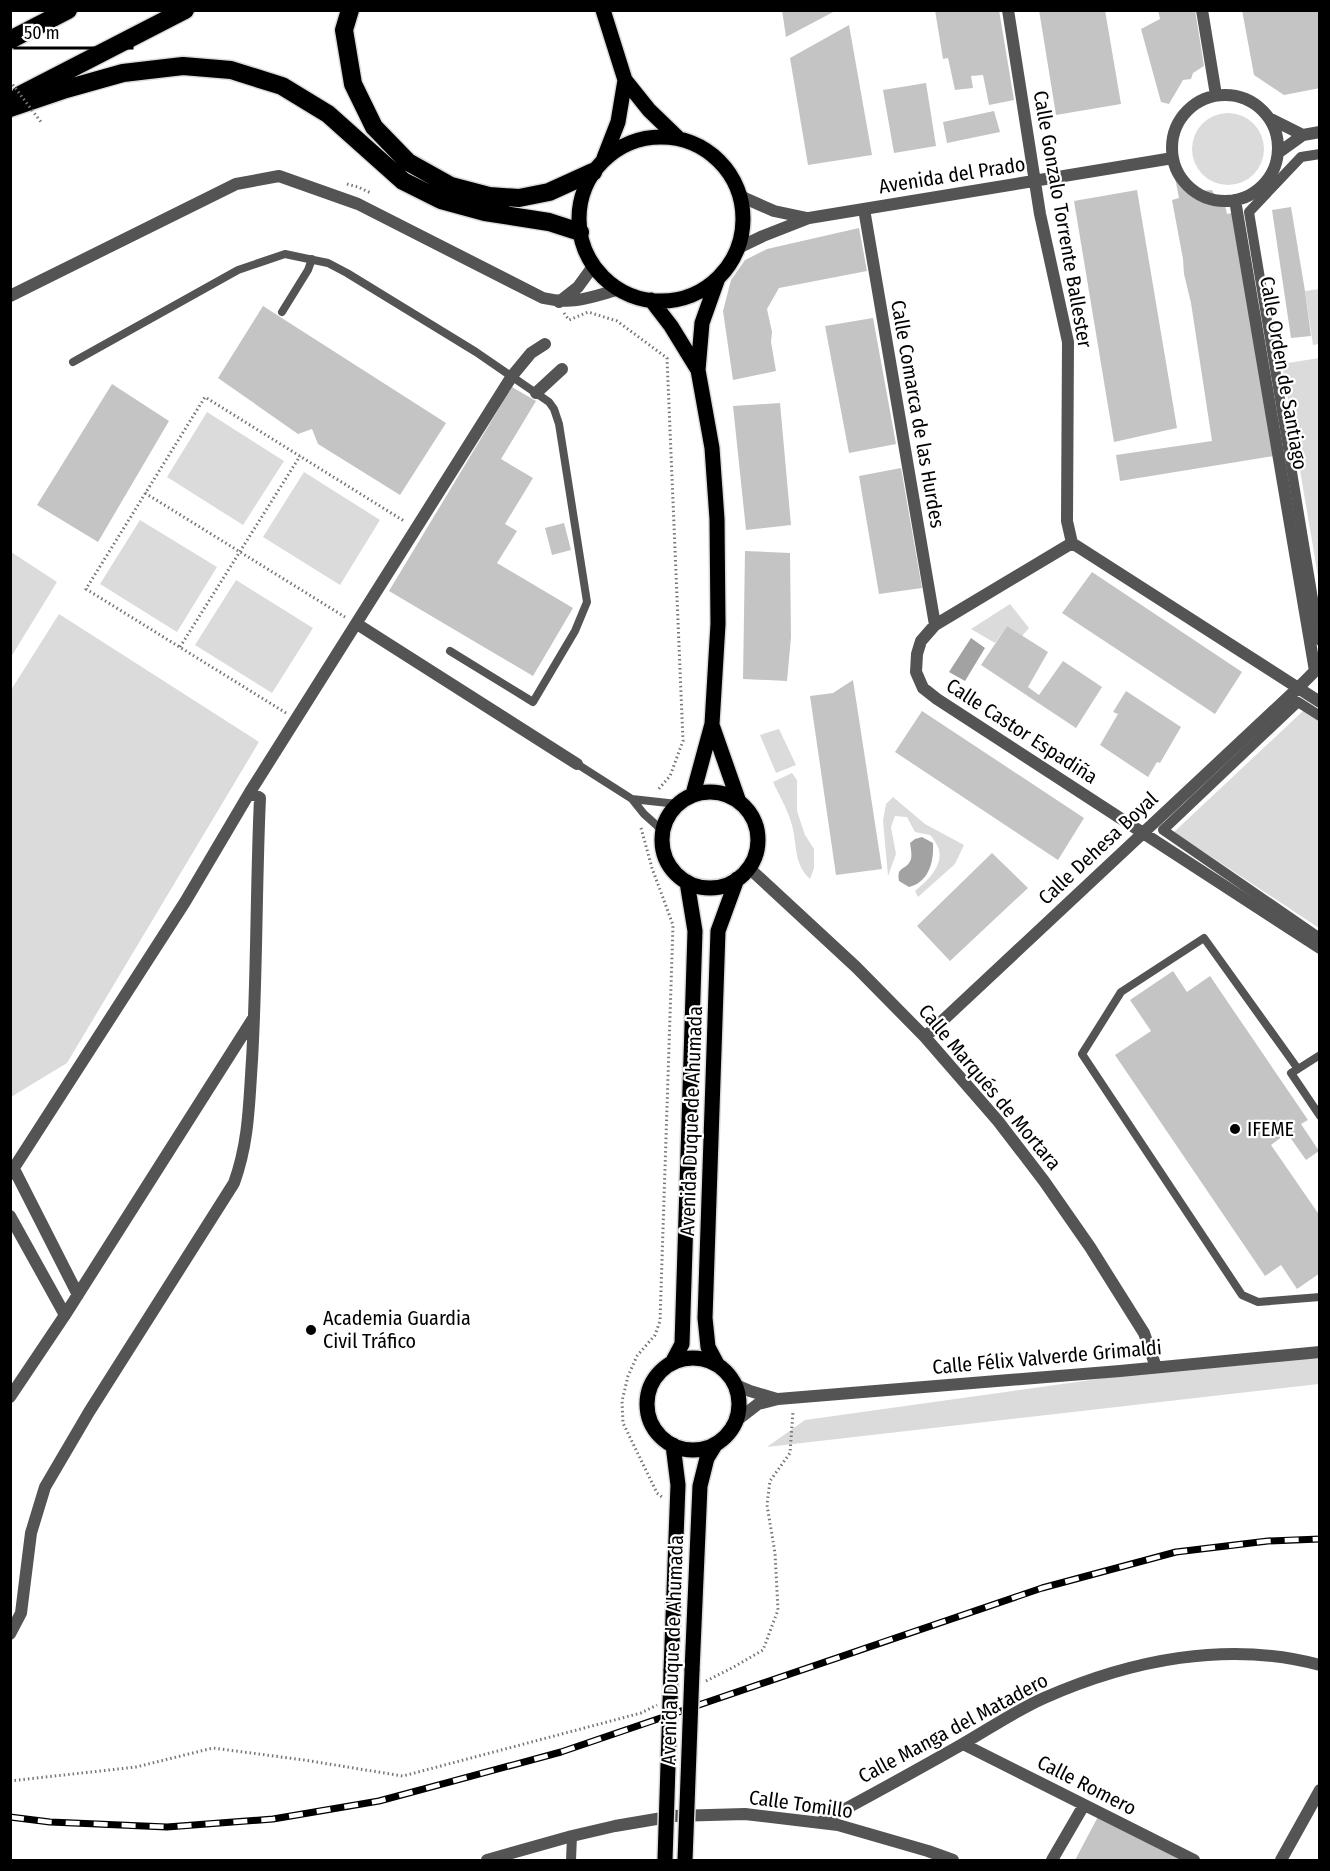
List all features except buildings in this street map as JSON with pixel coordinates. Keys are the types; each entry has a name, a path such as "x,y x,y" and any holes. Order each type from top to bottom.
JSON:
{"highway":[{"path":"10,40 68,10"},
{"path":"10,100 185,10"},
{"path":"350,10 344,30 353,84 374,128 408,162 451,186 489,196 519,198 549,192 598,165"},
{"path":"10,108 123,72 183,66 231,70 282,86 328,114 403,181 441,200 485,212 549,222 580,232"}],"main road":[{"path":"603,10 626,80 649,110 678,138"},
{"path":"598,165 630,142 654,136 678,138 699,146 717,158 731,176 740,196 743,222 738,248 730,264 718,278 699,292 675,300 651,300 620,290 601,275 587,255 580,232 579,211 584,190 618,122 626,80"},
{"path":"693,794 712,724 718,624 717,519 712,448 698,370 702,323 718,278"},
{"path":"651,300 671,326 698,370"},
{"path":"712,724 739,801 751,815 757,830 756,850 749,868 737,879 719,887 702,887 687,882 672,870 664,856 661,839 666,819 677,804 693,794 709,792 724,794 739,801"},
{"name":"Avenida Duque de Ahumada","path":"717,1364 708,1347 705,1318 718,931 737,879"},
{"name":"Avenida Duque de Ahumada","path":"673,1361 682,1344 694,954 694,931 687,882"},
{"path":"698,1357 717,1364 736,1385 739,1409 736,1421 726,1437 715,1445 694,1450 673,1445 657,1433 651,1425 646,1404 650,1385 663,1368 673,1361 698,1357"},
{"name":"Avenida Duque de Ahumada","path":"665,1860 678,1485 673,1445"},
{"name":"Avenida Duque de Ahumada","path":"685,1860 700,1486 707,1458 715,1445"}],"street":[{"name":"Calle Gonzalo Torrente Ballester","path":"1008,10 1035,181 1068,342 1067,521 1072,543"},
{"path":"1202,10 1216,95"},
{"path":"1269,118 1276,135 1278,153 1273,170 1264,184 1251,194 1235,200 1218,200 1202,196 1178,173 1173,158 1172,141 1177,124 1186,111 1200,100 1216,95 1231,95 1246,99 1269,118 1303,135"},
{"path":"1278,153 1303,135 1320,132"},
{"path":"1320,154 1301,157 1249,212 1320,640"},
{"name":"Avenida del Prado","path":"738,248 809,218 1173,158"},
{"path":"10,296 236,184 279,176 358,204 543,298 559,302 574,302 620,290"},
{"name":"Avenida del Prado","path":"740,196 774,211 809,218"},
{"name":"Calle Orden de Santiago","path":"1235,200 1313,655 1315,671 1298,688"},
{"name":"Calle Comarca de las Hurdes","path":"864,209 934,625"},
{"path":"559,302 578,287 594,265"},
{"path":"78,1295 12,1171 185,903 250,792 512,376 531,353 544,344"},
{"path":"536,393 562,369"},
{"path":"1072,543 1320,702"},
{"name":"Calle Castor Espadiña","path":"1072,543 934,625 921,641 917,654 916,672 923,688 1320,948"},
{"path":"357,624 577,764"},
{"name":"Calle Dehesa Boyal","path":"925,1037 1298,688"},
{"path":"1320,716 1298,702 1163,830 1320,938"},
{"path":"10,1634 21,1613 31,1533 45,1487 89,1412 234,1183 242,1160 247,1133 255,1016 260,798 250,792"},
{"name":"Calle Marqués de Mortara","path":"749,868 856,967 925,1037 998,1121 1084,1237 1144,1334 1156,1367"},
{"path":"10,1397 78,1295 255,1016"},
{"path":"10,1216 65,1315"},
{"name":"Calle Félix Valverde Grimaldi","path":"736,1421 758,1404 778,1399 1320,1352"},
{"name":"Calle Félix Valverde Grimaldi","path":"736,1385 778,1399"},
{"name":"Calle Manga del Matadero","path":"821,1822 963,1744 1006,1717 1044,1698 1100,1677 1145,1663 1200,1655 1252,1654 1298,1659 1320,1665"},
{"name":"Calle Romero","path":"963,1744 1194,1860"},
{"path":"1281,1860 1320,1790"},
{"path":"1052,1860 1084,1804"},
{"name":"Calle Tomillo","path":"488,1860 615,1826 674,1816 745,1815 838,1825 953,1860"},
{"path":"571,1860 572,1836"}],"lane":[{"path":"73,362 238,270 285,254 327,263 347,273 512,376 549,402 559,424 588,603 575,631 533,702 450,651"},
{"path":"282,312 308,270 312,259"},
{"path":"577,764 632,799 644,814 663,831"},
{"path":"632,799 677,804"},
{"path":"1298,1069 1204,938 1121,992 1082,1054 1242,1295 1258,1302 1320,1297"},
{"path":"1319,1057 1291,1073 1320,1116"}],"path":[{"path":"10,81 41,122"},
{"path":"338,182 358,187 378,197"},
{"path":"559,302 569,321 588,312 617,321 667,358 683,741 670,776 657,790 651,801"},
{"path":"296,719 86,589 205,397 416,528"},
{"path":"180,647 300,456"},
{"path":"146,493 357,624"},
{"path":"644,814 639,823 652,868 673,925 660,1322 655,1335 637,1356 628,1376 622,1401 623,1423 657,1493 668,1503"},
{"path":"702,1683 763,1650 778,1610 775,1553 767,1505 770,1481 790,1453 794,1398"},
{"path":"10,1781 136,1767 213,1748 404,1776 641,1713 661,1703"}],"shaded area":[{"path":"1228,113 1242,116 1254,123 1261,135 1264,149 1261,163 1254,175 1242,182 1228,185 1214,182 1202,175 1195,163 1192,149 1195,135 1202,123 1214,116"},
{"path":"1319,289 1319,344 1313,345 1305,291"},
{"path":"1320,358 1319,582 1282,364"},
{"path":"207,412 284,461 243,525 167,477"},
{"path":"304,472 380,520 340,585 263,537"},
{"path":"140,520 217,567 177,632 100,584"},
{"path":"11,552 57,582 11,657"},
{"path":"236,580 313,628 272,693 195,645"},
{"path":"1010,604 1029,628 1022,636 1007,626 995,643 971,629"},
{"path":"59,614 259,742 67,1063 11,1097 11,690"},
{"path":"971,638 985,648 965,681 949,672"},
{"path":"1304,710 1319,720 1319,928 1174,832"},
{"path":"779,729 796,765 776,773 760,735"},
{"path":"792,773 797,780 797,811 805,835 814,849 814,868 810,879 800,866 793,829 773,782"},
{"path":"893,797 925,824 964,845 955,864 918,897 915,891 934,872 940,854 930,835 915,832 907,817 895,816 891,827 896,854 888,876 883,821 886,804"},
{"path":"922,837 933,843 931,864 926,876 909,887 899,881 899,872 911,859 910,843"},
{"path":"1319,1348 1319,1384 767,1447 805,1420"}],"railway":[{"path":"10,1817 50,1822 167,1827 273,1819 379,1801 561,1752 1042,1588 1176,1552 1268,1541 1320,1539"}],"place":[{"name":"IFEME","path":"1235,1129"},
{"name":"Academia Guardia Civil Tráfico","path":"311,1330"}]}
